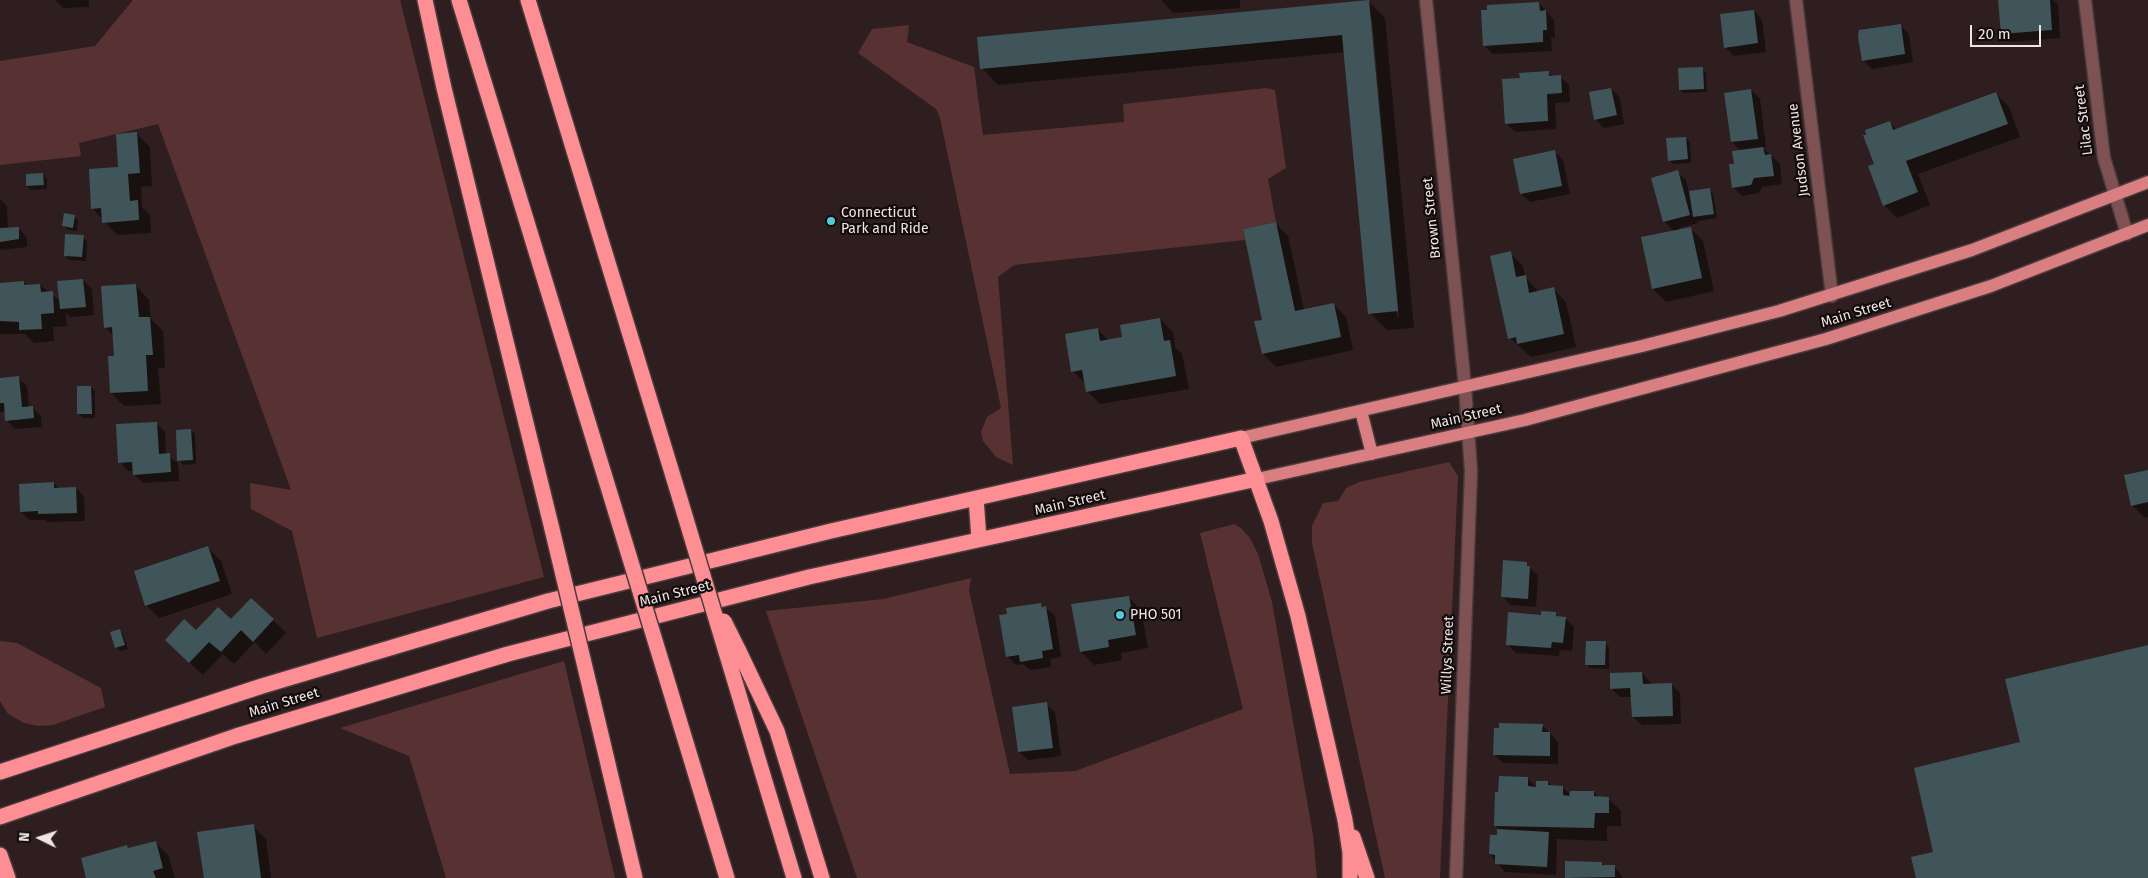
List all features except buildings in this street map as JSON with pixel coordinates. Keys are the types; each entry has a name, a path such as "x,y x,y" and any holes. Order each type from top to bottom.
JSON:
{"highway":[{"path":"425,0 446,98 636,878"},
{"path":"459,0 727,878"},
{"path":"528,0 704,579 732,651 794,878"},
{"path":"1241,438 1272,521 1298,616 1345,820 1350,853 1350,878"},
{"name":"Main Street","path":"0,772 270,683 486,618 712,560 1241,438"},
{"name":"Main Street","path":"0,817 245,733 467,665 809,577 1257,479"},
{"path":"976,498 979,539"},
{"path":"732,651 777,731 822,878"},
{"path":"1345,820 1367,878"},
{"path":"0,855 8,878"}],"main road":[{"name":"Main Street","path":"1241,438 1712,329 1832,296 1972,250 2148,182"},
{"name":"Main Street","path":"1257,479 1599,401 1858,330 1982,289 2148,225"},
{"path":"1361,411 1372,454"}],"street":[{"name":"Brown Street","path":"1426,0 1468,432"},
{"name":"Judson Avenue","path":"1796,0 1832,296"},
{"name":"Lilac Street","path":"2085,0 2104,158 2127,234"},
{"name":"Willys Street","path":"1456,878 1470,485 1468,432"}],"shaded area":[{"path":"133,0 400,0 544,577 317,638 292,531 251,509 250,483 291,490 158,124 79,143 81,156 0,165 0,61 95,46"},
{"path":"909,25 907,42 974,67 983,135 1124,122 1123,104 1266,88 1275,90 1286,168 1268,179 1276,222 1243,229 1245,240 1014,265 998,277 1013,465 996,457 983,441 981,432 987,417 1001,408 940,118 936,109 858,53 872,29"},
{"path":"1449,462 1458,476 1440,878 1385,878 1312,543 1312,526 1323,503 1338,501 1346,488 1359,482"},
{"path":"1234,524 1241,528 1250,538 1258,554 1272,602 1313,835 1317,878 857,878 766,611 883,599 971,578 969,590 1010,774 1075,771 1243,709 1200,533"},
{"path":"0,641 17,643 101,688 105,707 53,725 38,726 24,723 8,714 0,701"},
{"path":"564,661 615,878 446,878 409,756 340,728"}],"place":[{"name":"Connecticut Park and Ride","path":"831,221"},
{"name":"PHO 501","path":"1120,615"}]}
